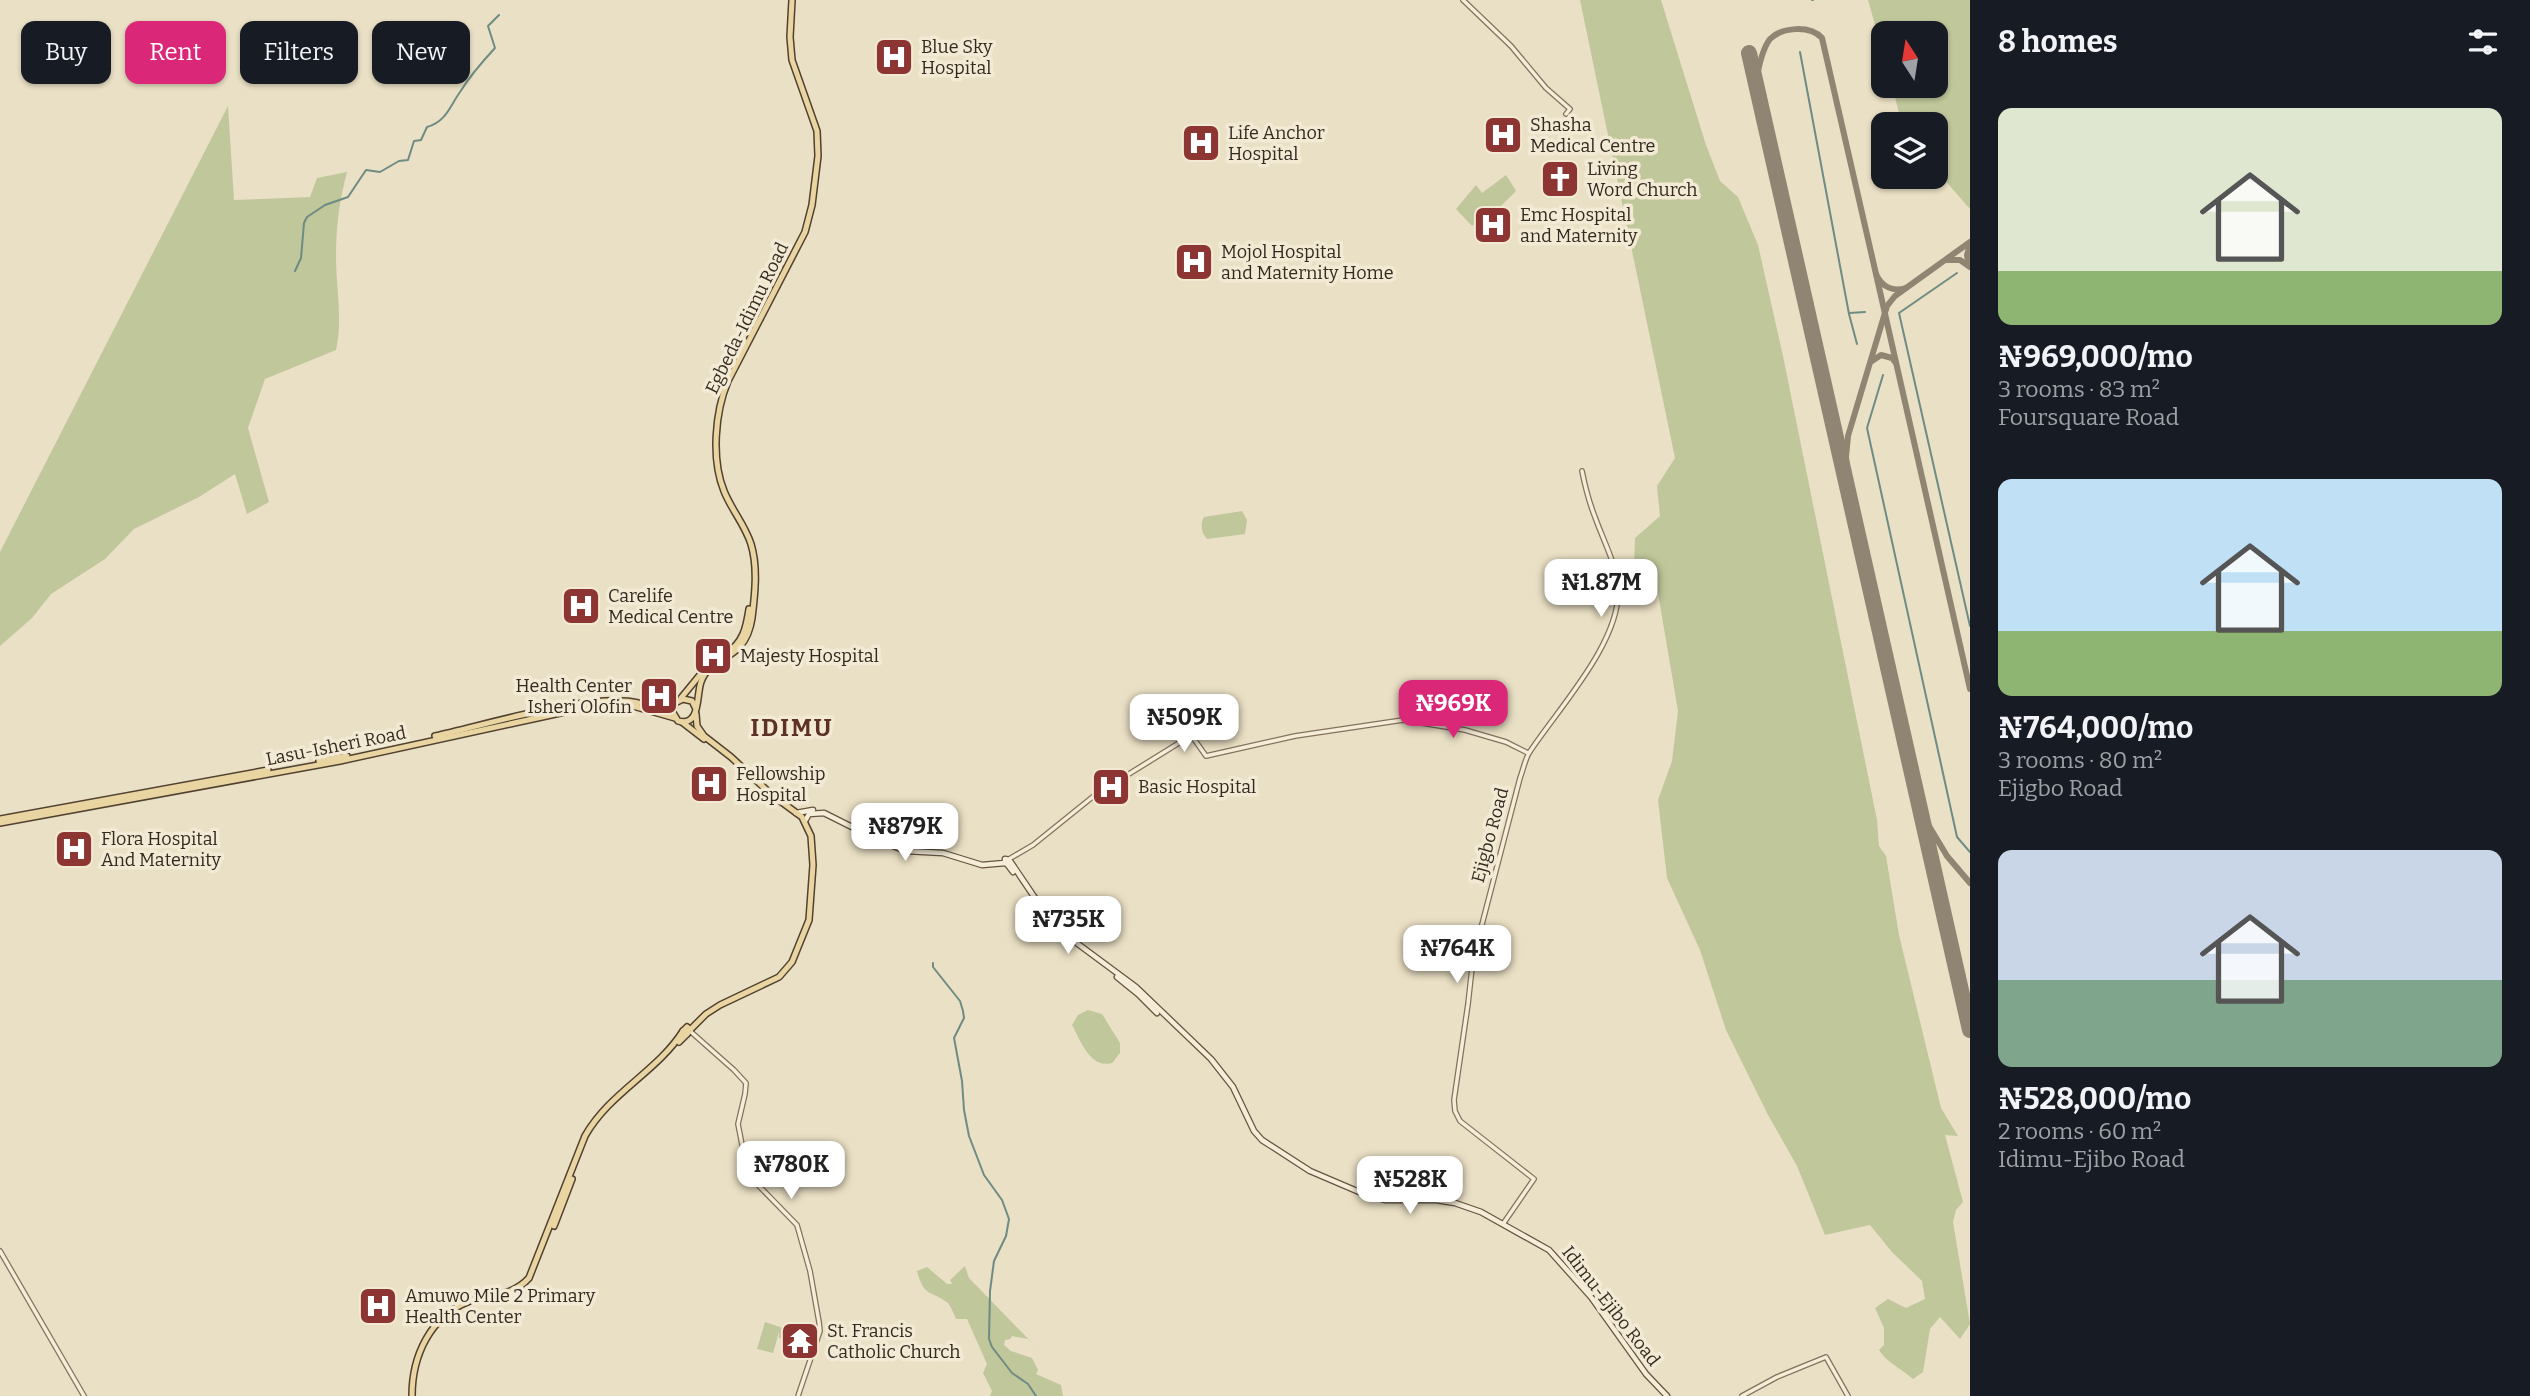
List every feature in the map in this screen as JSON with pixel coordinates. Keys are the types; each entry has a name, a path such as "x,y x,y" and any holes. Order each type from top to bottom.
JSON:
{"main road":[{"name":"Egbeda-Idimu Road","path":"696,711 702,678 742,646 749,633 751,610 751,558 716,473 717,400 806,220 813,179 815,137 811,116 788,56 790,0"},
{"name":"Egbeda-Idimu Road","path":"677,701 703,671 740,643 751,610"},
{"name":"Lasu-Isheri Road","path":"0,821 340,761 603,701 621,700 660,708 677,701"},
{"path":"413,1396 413,1373 420,1349 432,1330 444,1320 468,1302 511,1292 529,1278 594,1119 719,1002 767,980 785,968 803,929 808,908 810,855 806,829 798,817 770,797 719,750 675,718 672,710 677,701 692,701 697,726 704,736 805,822 813,844 812,904 805,930 792,962 779,977 713,1009 606,1110 593,1126 531,1281 511,1295 468,1305 444,1320"},
{"name":"Lasu-Isheri Road","path":"535,716 615,704 636,706 675,718"},
{"path":"682,722 689,721 696,711"},
{"path":"796,813 824,810 881,839 912,849 946,851 981,862 1007,862"},
{"path":"805,822 808,814 824,813 880,841 906,850 943,853 982,865 1007,862"},
{"name":"Idimu-Ejibo Road","path":"1007,862 1033,899 1075,946 1139,994 1209,1060 1231,1088 1252,1132 1265,1146 1309,1174 1363,1196 1384,1202 1454,1205 1502,1224 1557,1262 1665,1396"}],"street":[{"path":"1463,0 1511,46 1546,88 1570,109 1566,114"},
{"path":"1007,862 1033,845 1095,795 1187,738 1194,739 1206,756 1295,736 1403,720 1448,726 1506,742 1528,754 1542,738 1601,647 1614,620 1618,592 1616,578 1593,514 1582,471"},
{"name":"Ejigbo Road","path":"1502,1224 1534,1179 1461,1121 1454,1106 1473,959 1528,754"},
{"path":"688,1031 746,1083 746,1094 738,1124 744,1156 758,1185 794,1222 801,1237 810,1271 820,1332 798,1396"},
{"path":"0,1251 84,1396"},
{"path":"1742,1396 1777,1377 1826,1357 1848,1396"}],"green space":[{"path":"1580,0 1661,0 1706,145 1720,181 1738,197 1758,245 1877,820 1879,846 1886,856 1899,935 1941,1108 1958,1136 1945,1135 1963,1202 1956,1210 1953,1222 1970,1324 1960,1339 1940,1317 1930,1329 1923,1372 1913,1379 1879,1350 1884,1345 1884,1328 1875,1308 1888,1299 1906,1308 1925,1299 1922,1281 1892,1252 1870,1225 1825,1235 1797,1166 1768,1115 1726,1030 1700,950 1667,878 1658,800 1672,761 1678,711 1658,593 1634,567 1635,538 1660,516 1657,486 1675,458"},
{"path":"1868,0 1970,0 1970,209 1948,184 1948,112 1899,112 1895,98 1948,98 1948,21 1874,21"},
{"path":"228,106 234,200 310,197 317,178 347,172 337,235 339,316 336,350 265,379 248,428 269,502 247,514 235,474 199,497 134,529 105,559 51,594 32,618 0,646 0,552"},
{"path":"1506,175 1516,191 1502,205 1472,226 1456,209 1476,185 1482,193"},
{"path":"1242,511 1247,520 1245,534 1207,539 1205,537 1202,528 1204,517"},
{"path":"1088,1010 1102,1014 1120,1043 1120,1053 1112,1063 1104,1064 1092,1058 1072,1025 1078,1015"},
{"path":"965,1266 969,1278 1039,1350 1028,1339 1012,1336 1005,1340 1004,1345 1011,1351 1032,1358 1038,1370 1036,1374 1061,1385 1063,1396 990,1396 992,1391 983,1373 987,1364 967,1319 956,1319 948,1303 925,1290 917,1271 927,1267 947,1284 952,1284 950,1280"},
{"path":"765,1322 786,1329 784,1339 779,1338 779,1332 773,1353 757,1349"}],"waterway":[{"path":"295,271 301,258 307,217 325,205 348,197 366,170 380,172 399,161 408,160 414,141 421,140 427,127 447,113 472,75 495,48 488,26 499,15"},
{"path":"1800,52 1849,314 1857,344"},
{"path":"1957,273 1899,313 1970,626"},
{"path":"1849,313 1865,312"},
{"path":"1883,375 1867,428 1957,837 1970,852"},
{"path":"933,963 933,967 960,1001 963,1011 964,1018 954,1038 969,1136 984,1175 1002,1200 1009,1219 1006,1236 994,1261 989,1339 1012,1373 1028,1384 1036,1396"}],"taxiway":[{"path":"1756,82 1765,48 1775,35 1803,29 1822,38 1876,274"},
{"path":"1848,486 1848,436 1887,306 1895,296 1970,242"},
{"path":"1969,266 1967,255 1970,244"},
{"path":"1947,260 1960,260 1970,267"},
{"path":"1906,288 1888,287 1876,274 1970,689"},
{"path":"1872,361 1881,355 1892,358 1895,362"},
{"path":"1920,811 1947,856 1970,883"}],"runway":[{"path":"1749,53 1970,1030"}],"place":[{"name":"Blue Sky Hospital","path":"894,57"},
{"name":"Shasha Medical Centre","path":"1503,135"},
{"name":"Life Anchor Hospital","path":"1201,143"},
{"name":"Living Word Church","path":"1560,179"},
{"name":"Emc Hospital and Maternity","path":"1493,225"},
{"name":"Mojol Hospital and Maternity Home","path":"1194,262"},
{"name":"Carelife Medical Centre","path":"581,606"},
{"name":"Majesty Hospital","path":"713,656"},
{"name":"Health Center Isheri Olofin","path":"659,696"},
{"name":"Fellowship Hospital","path":"709,784"},
{"name":"Basic Hospital","path":"1111,787"},
{"name":"Flora Hospital And Maternity","path":"74,849"},
{"name":"Amuwo Mile 2 Primary Health Center","path":"378,1306"},
{"name":"St. Francis Catholic Church","path":"800,1341"}],"district":[{"name":"IDIMU","path":"792,728"}]}
